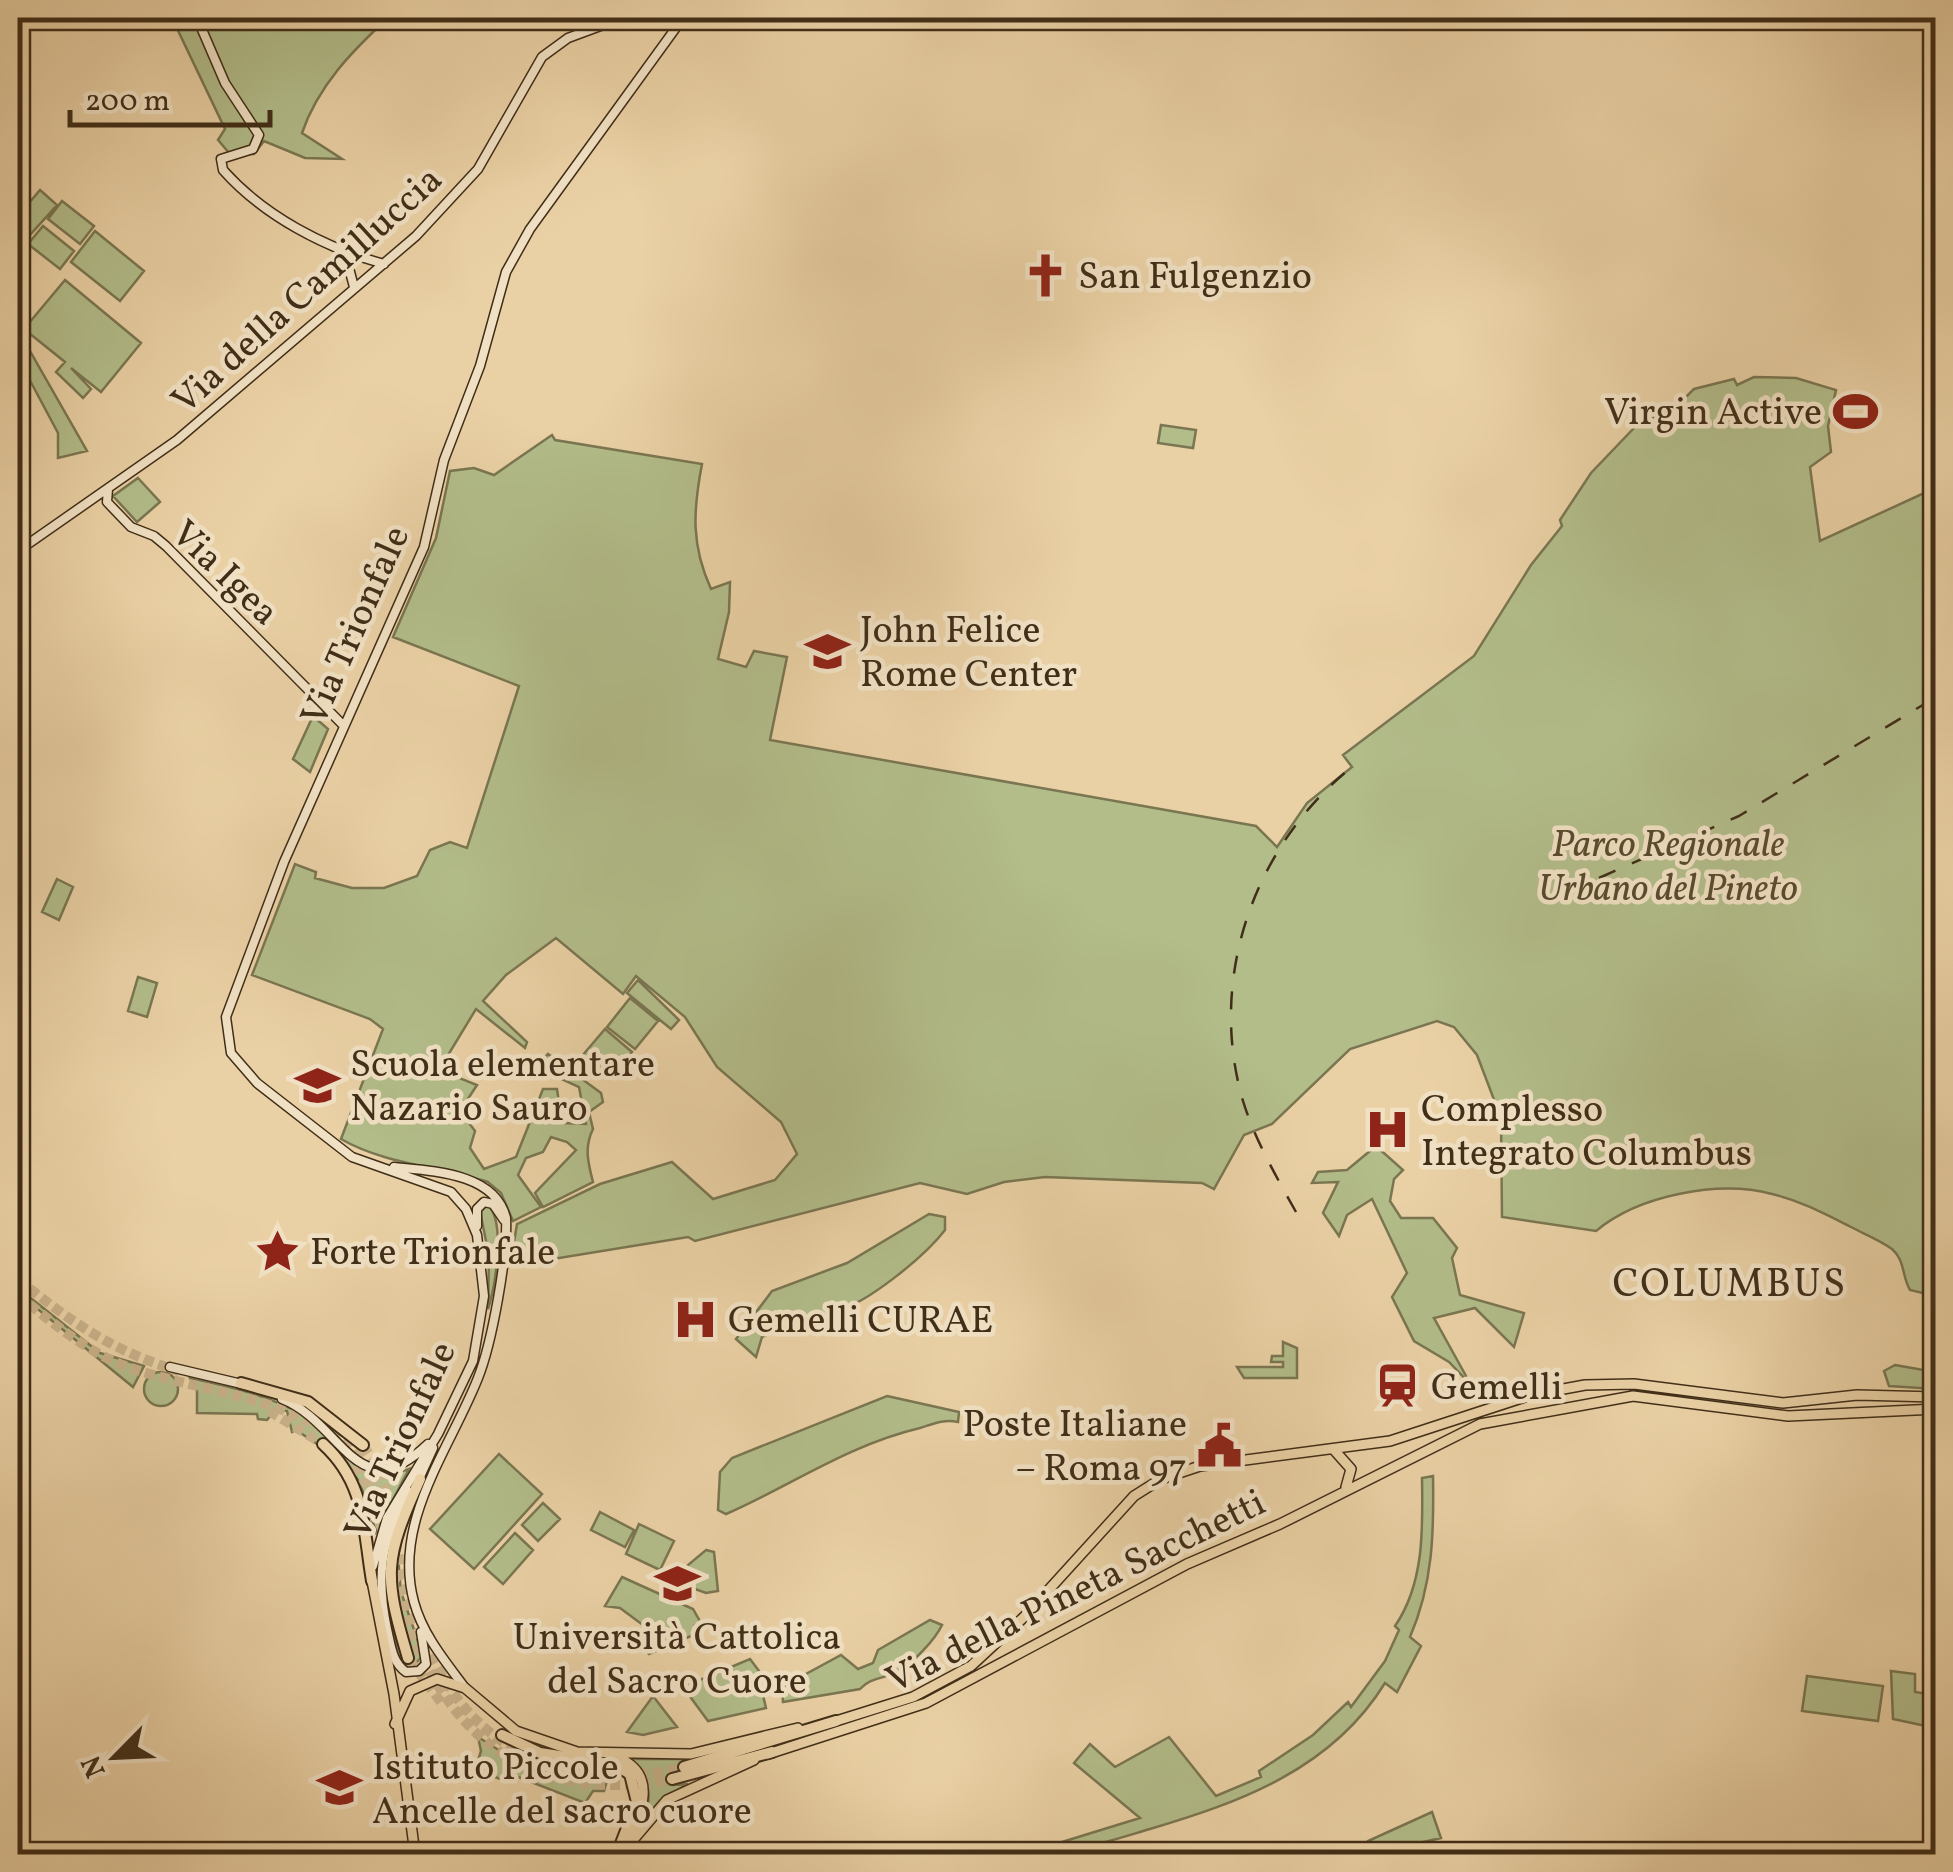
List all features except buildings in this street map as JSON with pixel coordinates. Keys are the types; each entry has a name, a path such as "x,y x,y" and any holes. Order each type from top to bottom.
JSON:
{"highway":[{"path":"241,1383 308,1402 363,1444"},
{"path":"323,1444 357,1490 372,1581"},
{"path":"408,1658 388,1564 394,1538 420,1479"},
{"path":"684,1767 836,1721"},
{"path":"502,1735 540,1753 614,1764 630,1774 637,1802 619,1854"},
{"path":"672,1780 772,1752"}],"main road":[{"path":"197,18 223,80 259,135 254,148 223,157 222,170 272,212 346,253 384,264"},
{"name":"Via della Camilluccia","path":"18,551 190,430 384,264 427,226 472,177 542,58 568,38 622,18"},
{"name":"Via Trionfale","path":"415,1854 372,1581 384,1524 467,1378 479,1338 484,1289 477,1236 466,1209 451,1192 334,1146 257,1083 234,1058 225,1032 236,984 342,725 427,541 446,454 485,352 497,296 512,259 683,18"},
{"path":"346,253 354,288"},
{"path":"87,503 109,505 108,489"},
{"name":"Via Igea","path":"109,505 138,531 166,546 342,725"},
{"name":"Via Trionfale","path":"380,1167 480,1184 499,1200 506,1227 481,1369 412,1532 408,1562 413,1600 427,1634 465,1688"},
{"path":"477,1236 476,1209 484,1202 495,1207 506,1227"},
{"path":"170,1367 241,1383 302,1408 330,1431 354,1460 370,1470 399,1467 438,1434"},
{"name":"Via della Pineta Sacchetti","path":"603,1754 706,1752 836,1721 923,1693 978,1662 1125,1504 1161,1479 1226,1459 1390,1441 1531,1395 1585,1384 1634,1384 1790,1404 1858,1395 1936,1397"},
{"name":"Via della Pineta Sacchetti","path":"619,1854 671,1797 772,1752 926,1704 1178,1569 1473,1426 1633,1396 1782,1416 1936,1409"},
{"path":"413,1600 428,1657 422,1669 409,1673 393,1655 380,1576 388,1534 420,1479 438,1434"},
{"path":"1330,1450 1342,1455 1349,1465 1350,1479 1344,1490"},
{"path":"396,1724 406,1698 420,1684 440,1680 465,1688 489,1712 522,1734 560,1749 603,1754 633,1767 644,1789 639,1816 619,1854"}],"green space":[{"path":"172,18 388,18 338,70 317,100 302,133 342,159 305,158 264,141 254,154 230,154 218,140 225,129"},
{"path":"40,190 57,205 29,236 18,226 18,216"},
{"path":"62,201 94,226 80,244 48,219"},
{"path":"43,226 74,251 60,269 28,244"},
{"path":"95,231 144,271 120,301 71,262"},
{"path":"65,280 141,343 101,392 71,368 91,389 83,398 56,372 65,362 24,329"},
{"path":"18,330 87,451 58,458 58,433 18,358"},
{"name":"Parco Regionale Urbano del Pineto","path":"1754,377 1796,378 1836,390 1828,426 1831,452 1810,467 1820,541 1935,488 1935,1296 1910,1290 1899,1258 1882,1243 1803,1204 1751,1190 1704,1190 1656,1200 1614,1218 1596,1231 1502,1217 1501,1118 1477,1055 1454,1027 1437,1021 1350,1049 1272,1124 1244,1135 1214,1189 1202,1183 1045,1177 1004,1182 967,1194 920,1183 695,1241 688,1237 510,1266 517,1224 600,1184 672,1162 713,1199 775,1180 797,1154 781,1122 717,1067 685,1017 636,976 623,994 556,938 506,975 483,1001 527,1042 525,1048 476,1009 439,1070 477,1085 460,1111 475,1131 470,1148 484,1169 516,1157 543,1089 557,1089 562,1123 586,1124 579,1087 536,1067 548,1054 601,1093 603,1102 589,1112 593,1129 588,1155 593,1182 543,1207 535,1193 576,1150 551,1137 543,1152 526,1158 518,1175 541,1207 513,1221 501,1193 488,1182 392,1159 341,1139 383,1029 370,1019 252,975 295,864 316,872 315,878 352,888 384,888 417,876 430,850 450,842 467,848 519,686 393,637 436,538 450,471 474,468 494,475 552,435 555,440 702,464 696,513 700,558 711,589 730,582 729,612 718,659 746,667 754,651 787,657 770,740 1256,826 1277,847 1307,803 1352,767 1343,755 1474,656 1531,565 1562,526 1560,520 1591,473 1635,427 1677,406 1694,389 1734,379 1737,385"},
{"path":"1161,425 1196,430 1193,448 1158,443"},
{"path":"138,478 160,502 137,522 113,496"},
{"path":"313,716 328,729 310,772 293,759"},
{"path":"57,879 73,887 59,920 42,912"},
{"path":"138,977 157,983 147,1017 128,1011"},
{"path":"638,980 679,1020 671,1029 627,993"},
{"path":"630,998 658,1021 635,1049 607,1027"},
{"path":"605,1029 632,1052 609,1079 582,1056"},
{"path":"1376,1146 1403,1170 1394,1179 1390,1201 1401,1218 1433,1218 1457,1248 1452,1258 1460,1295 1524,1313 1514,1347 1475,1308 1434,1318 1471,1385 1449,1362 1414,1341 1392,1297 1407,1273 1372,1199 1347,1215 1339,1236 1323,1213 1338,1182 1312,1183 1318,1172 1347,1170"},
{"path":"488,1205 497,1225 498,1240 488,1309 489,1256 480,1211"},
{"path":"929,1214 945,1217 945,1230 880,1288 850,1306 762,1337 756,1357 736,1339 772,1291 847,1263"},
{"path":"18,1288 100,1353 144,1366 133,1387 18,1293"},
{"path":"1283,1342 1297,1348 1297,1378 1244,1378 1237,1367 1283,1367 1283,1362 1271,1362 1272,1356 1283,1356"},
{"path":"1895,1365 1935,1372 1935,1389 1889,1386 1884,1371"},
{"path":"161,1372 173,1377 178,1389 173,1401 161,1406 149,1401 144,1389 149,1377"},
{"path":"190,1378 288,1407 316,1424 359,1468 388,1474 409,1469 376,1532 360,1483 347,1464 296,1430 292,1432 287,1411 276,1409 267,1420 258,1419 257,1414 197,1413 197,1391"},
{"path":"887,1396 959,1412 958,1422 938,1422 894,1435 821,1466 726,1514 718,1510 720,1472 732,1458"},
{"path":"499,1454 542,1494 474,1569 430,1529"},
{"path":"1433,1476 1430,1558 1410,1637 1421,1646 1397,1692 1385,1683 1339,1738 1311,1760 1250,1794 1103,1843 1023,1854 1140,1818 1074,1763 1090,1744 1115,1767 1169,1737 1216,1796 1261,1777 1259,1771 1313,1735 1348,1702 1351,1707 1385,1661 1399,1630 1395,1626 1412,1592 1420,1556 1422,1478"},
{"path":"543,1503 560,1519 538,1541 522,1525"},
{"path":"600,1512 634,1530 625,1547 591,1530"},
{"path":"639,1524 674,1541 660,1570 626,1554"},
{"path":"404,1526 398,1557 401,1592 423,1656 411,1668 398,1655 385,1591 398,1640 391,1571"},
{"path":"515,1533 533,1550 503,1584 484,1567"},
{"path":"706,1550 714,1552 718,1591 706,1593 670,1580"},
{"path":"622,1577 693,1609 701,1623 695,1625 698,1633 649,1654 636,1638 647,1628 620,1608 605,1606"},
{"path":"930,1620 942,1625 939,1631 916,1658 897,1672 860,1689 783,1702 782,1687 841,1655 858,1669 873,1663 878,1650"},
{"path":"750,1659 768,1683 763,1695 766,1708 708,1721 683,1687"},
{"path":"1891,1671 1915,1674 1915,1692 1935,1695 1935,1728 1893,1719"},
{"path":"1807,1676 1883,1686 1878,1721 1802,1711"},
{"path":"653,1696 677,1727 643,1735 627,1732"},
{"path":"478,1737 513,1759 503,1780 475,1770 481,1751"},
{"path":"630,1759 682,1759 684,1769 671,1773 673,1785 688,1784 662,1799 644,1819 648,1786"},
{"path":"518,1762 575,1779 607,1781 604,1791 593,1791 585,1803 513,1775"},
{"path":"1432,1812 1441,1838 1370,1854 1368,1841"}],"tunnel":[{"path":"18,1279 93,1334 134,1355 179,1371"},
{"path":"18,1295 70,1335 113,1361 274,1407 320,1428"},
{"path":"296,1405 315,1414 345,1438 367,1469 391,1523"},
{"path":"269,1411 323,1444"},
{"path":"363,1445 381,1473 388,1498"},
{"path":"346,1453 368,1487 385,1537"},
{"path":"395,1540 419,1625 436,1663 456,1697 482,1726 514,1749 554,1764 643,1773 684,1767"},
{"path":"393,1573 429,1670 455,1710 486,1742 523,1765 566,1780 616,1785 672,1779"},
{"path":"408,1658 443,1705"}],"railway":[{"path":"1599,878 1739,816 1936,697"},
{"path":"1296,1212 1260,1144 1243,1101 1233,1055 1231,1008 1236,962 1247,917 1265,874 1289,834 1318,798 1353,766"}],"place":[{"name":"San Fulgenzio","path":"1045,275"},
{"name":"Virgin Active","path":"1855,411"},
{"name":"John Felice Rome Center","path":"827,651"},
{"name":"Scuola elementare Nazario Sauro","path":"317,1085"},
{"name":"Complesso Integrato Columbus","path":"1388,1130"},
{"name":"Forte Trionfale","path":"277,1251"},
{"name":"Gemelli CURAE","path":"695,1319"},
{"name":"Gemelli","path":"1398,1386"},
{"name":"Poste Italiane – Roma 97","path":"1220,1445"},
{"name":"Università Cattolica del Sacro Cuore","path":"677,1584"},
{"name":"Istituto Piccole Ancelle del sacro cuore","path":"339,1788"}],"district":[{"name":"COLUMBUS","path":"1730,1282"}]}
